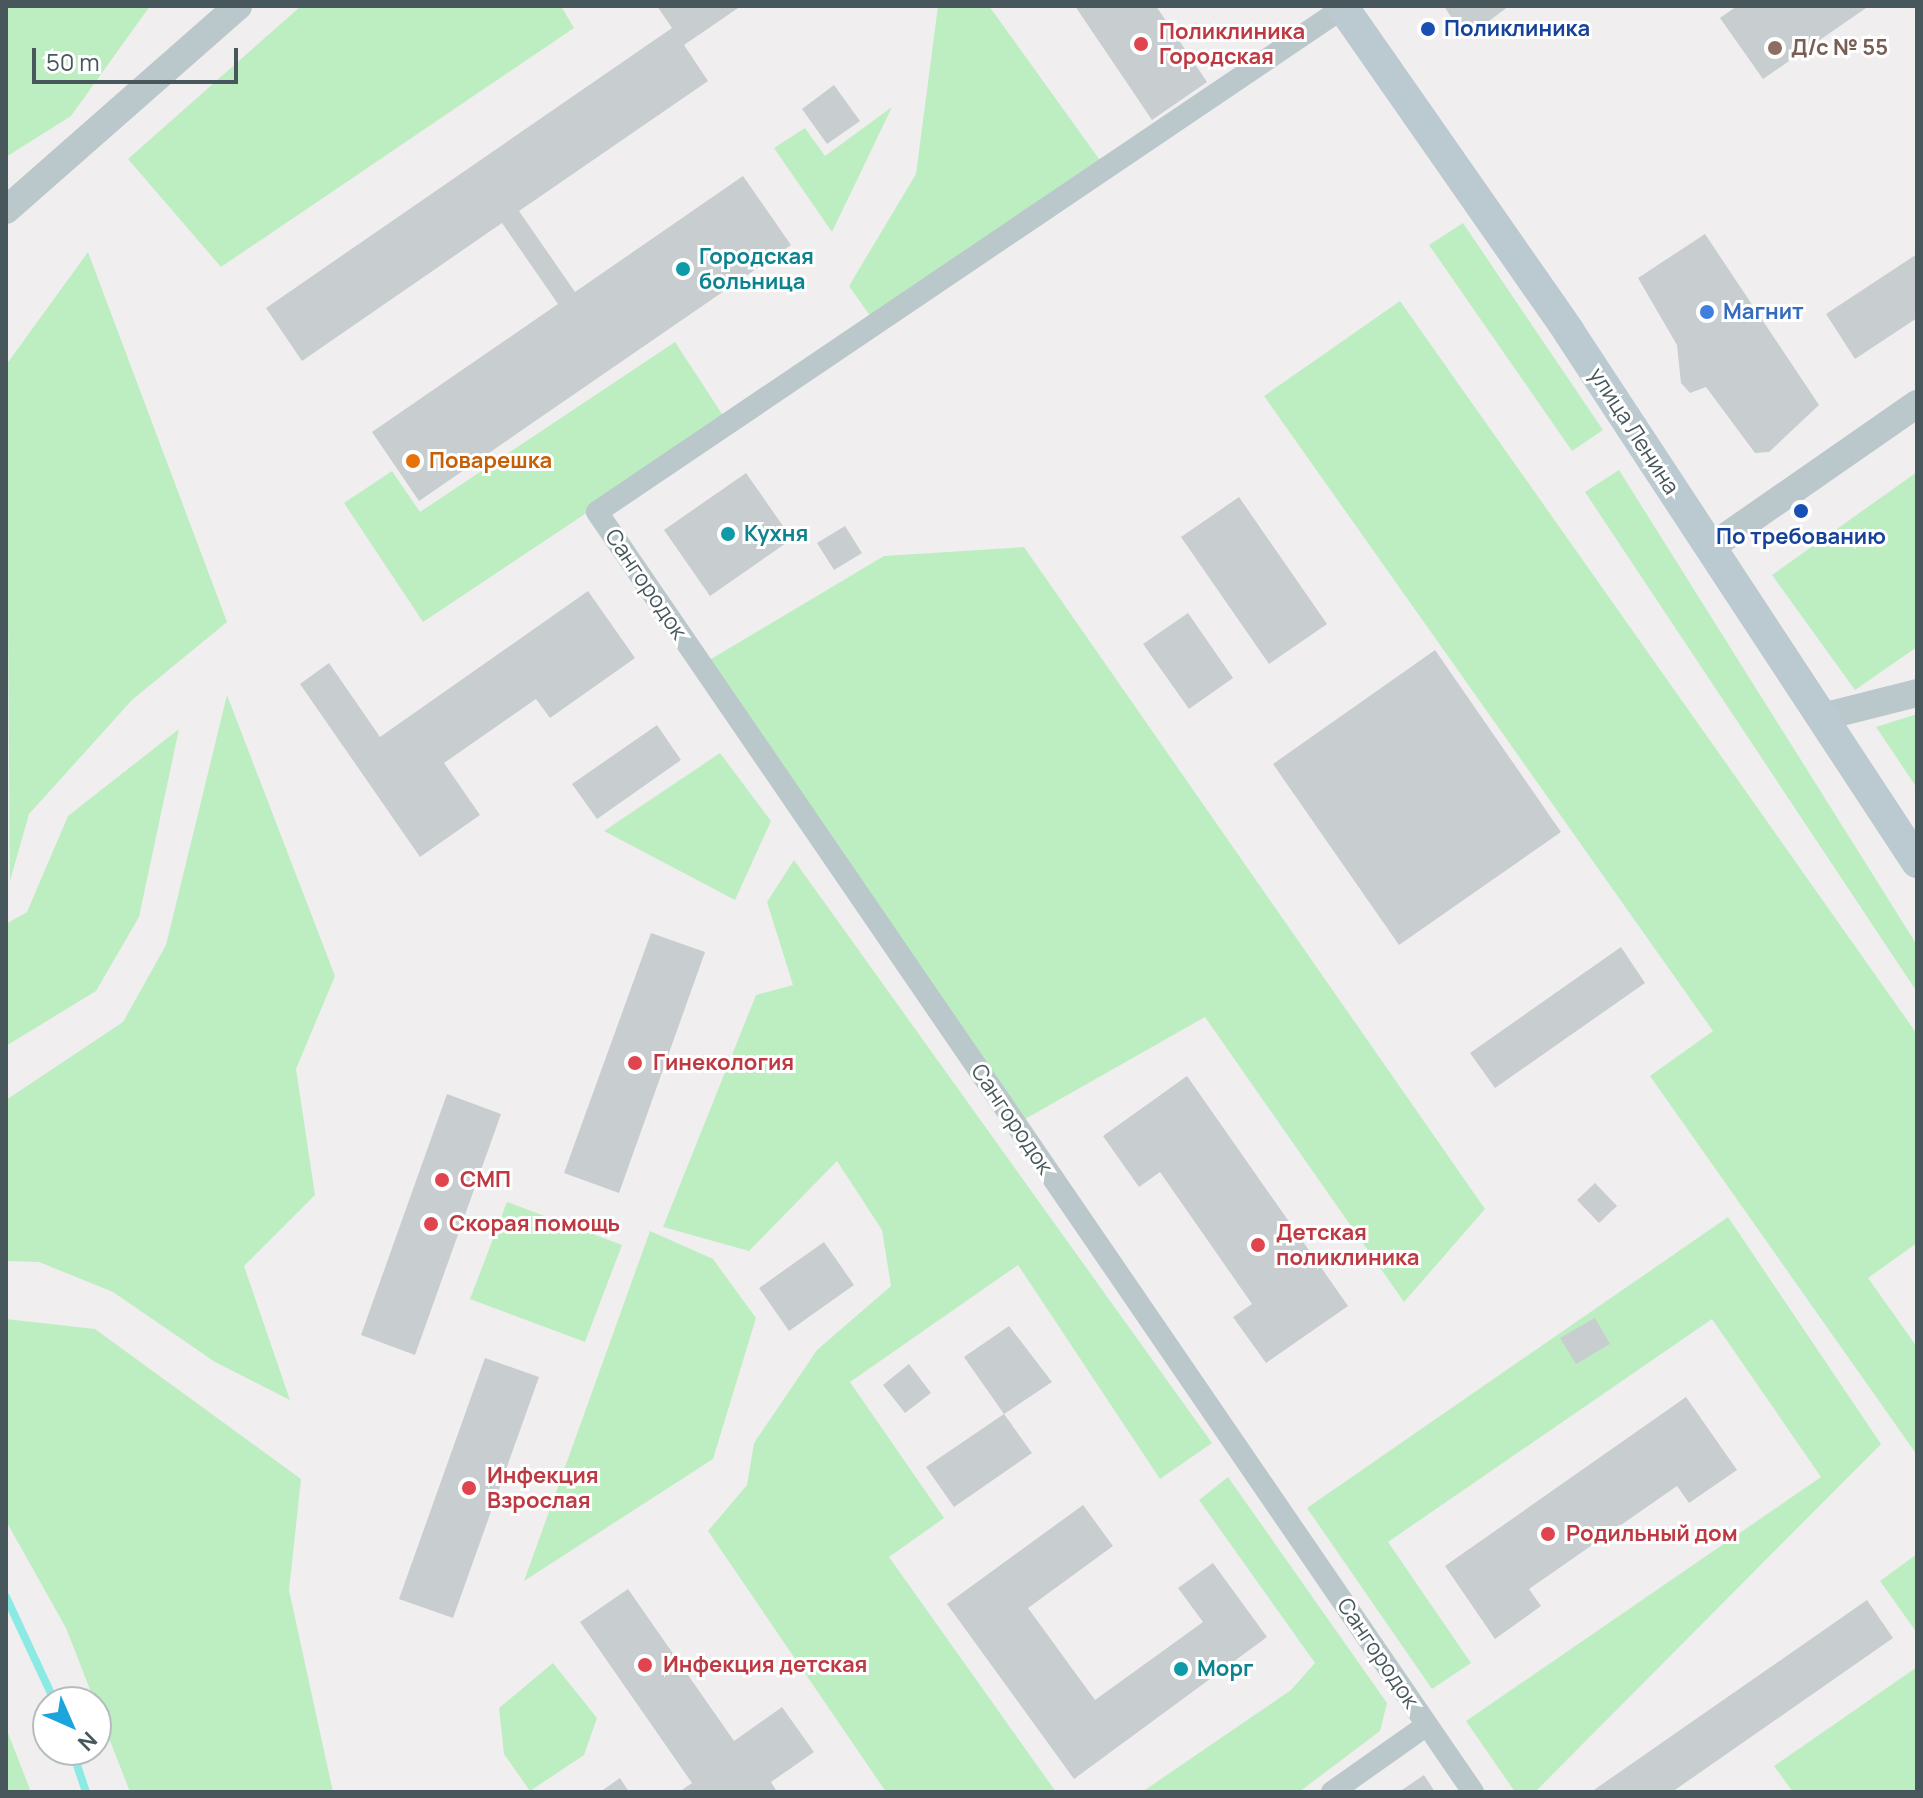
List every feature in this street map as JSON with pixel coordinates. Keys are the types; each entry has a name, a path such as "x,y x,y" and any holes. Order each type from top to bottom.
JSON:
{"main road":[{"name":"улица Ленина","path":"1343,7 1711,547 1917,862"}],"street":[{"path":"6,210 238,6"},
{"name":"Сангородок","path":"1343,7 597,512 1473,1792"},
{"path":"1711,547 1917,404"},
{"path":"1822,717 1917,693"},
{"path":"1332,1792 1427,1725"}],"green space":[{"path":"6,6 150,6 71,116 6,157"},
{"path":"301,6 561,6 574,28 221,267 128,159"},
{"path":"938,6 989,6 1102,163 873,320 849,286 916,174"},
{"path":"892,107 832,232 774,148 805,128 825,156"},
{"path":"1463,223 1603,430 1572,451 1429,245"},
{"path":"88,252 227,622 132,700 29,814 10,881 6,365"},
{"path":"1400,301 1917,1034 1917,1243 1868,1278 1917,1347 1917,1455 1650,1076 1713,1031 1264,396"},
{"path":"675,342 726,420 423,622 344,503 392,471 420,512"},
{"path":"1619,470 1917,945 1917,992 1585,492"},
{"path":"1917,472 1917,647 1855,690 1772,575"},
{"path":"1024,547 1485,1209 1404,1302 1205,1017 1018,1123 701,665 884,556"},
{"path":"227,695 335,976 296,1069 315,1195 244,1266 290,1400 215,1362 113,1292 39,1262 6,1261 6,1100 123,1022 166,945"},
{"path":"1917,714 1917,788 1876,727"},
{"path":"179,729 139,917 96,991 6,1046 6,924 27,912 68,816"},
{"path":"720,753 771,821 735,900 604,831"},
{"path":"794,860 1212,1443 1160,1479 1018,1265 850,1382 944,1518 889,1557 1056,1792 886,1792 708,1531 747,1485 754,1443 817,1350 891,1286 882,1230 837,1161 749,1251 663,1227 756,995 793,985 767,902"},
{"path":"507,1202 622,1245 585,1342 470,1299"},
{"path":"1728,1217 1881,1444 1535,1792 1515,1792 1466,1721 1821,1477 1712,1319 1388,1542 1471,1663 1432,1689 1307,1508"},
{"path":"650,1231 713,1259 756,1318 713,1459 524,1581"},
{"path":"6,1319 95,1329 301,1479 289,1590 333,1792 130,1792 112,1746 112,1686 89,1686 66,1628 6,1521"},
{"path":"1228,1477 1387,1703 1380,1731 1299,1792 1142,1792 1291,1690 1315,1663 1199,1500"},
{"path":"1917,1554 1917,1633 1880,1581"},
{"path":"553,1663 597,1718 584,1755 530,1791 504,1754 499,1708"},
{"path":"1917,1667 1917,1792 1793,1792 1774,1766"},
{"path":"6,1728 31,1792 6,1792"}],"building":[{"name":"Городская больница","path":"657,6 741,6 684,45 708,81 519,211 575,292 743,176 791,245 419,501 372,432 558,304 502,223 302,361 266,308 672,28"},
{"name":"Поликлиника Городская","path":"1075,6 1156,6 1207,82 1152,120"},
{"path":"1444,6 1509,6 1465,39"},
{"name":"Д/с № 55","path":"1737,6 1869,6 1763,79 1720,18"},
{"path":"834,85 860,121 827,144 802,109"},
{"name":"Магнит","path":"1705,234 1819,405 1769,452 1755,453 1706,387 1690,393 1681,383 1677,345 1638,278"},
{"path":"1917,254 1917,318 1855,359 1826,314"},
{"name":"Кухня","path":"746,473 792,539 710,596 664,530"},
{"path":"1239,497 1327,624 1269,664 1181,537"},
{"path":"845,526 862,553 834,570 817,543"},
{"path":"588,591 635,658 550,718 536,699 444,763 480,815 420,857 300,684 329,663 380,737"},
{"path":"1188,613 1233,678 1189,709 1143,644"},
{"path":"1435,650 1561,832 1399,945 1273,764"},
{"path":"657,725 681,760 597,819 572,784"},
{"name":"Гинекология","path":"651,933 705,952 619,1193 564,1173"},
{"path":"1621,947 1645,983 1495,1088 1470,1053"},
{"name":"Детская поликлиника","path":"1187,1076 1348,1306 1266,1363 1233,1317 1252,1304 1160,1172 1139,1187 1103,1136"},
{"name":"Скорая помощь","path":"447,1094 501,1114 415,1355 361,1335"},
{"path":"1595,1183 1617,1206 1599,1223 1577,1200"},
{"path":"824,1242 854,1285 789,1331 759,1288"},
{"path":"1595,1318 1610,1344 1576,1364 1560,1338"},
{"path":"1009,1326 1052,1382 1004,1414 964,1357"},
{"name":"Инфекция Взрослая","path":"485,1358 539,1377 453,1618 399,1599"},
{"path":"909,1364 931,1393 905,1413 883,1385"},
{"name":"Родильный дом","path":"1686,1397 1737,1470 1689,1503 1677,1486 1529,1589 1541,1606 1495,1639 1445,1566"},
{"path":"1004,1414 1032,1453 954,1507 926,1467"},
{"name":"Морг","path":"1083,1505 1113,1546 1028,1608 1095,1700 1203,1622 1178,1588 1213,1563 1267,1637 1074,1779 947,1604"},
{"name":"Инфекция детская","path":"628,1589 734,1741 782,1707 814,1752 771,1782 777,1792 679,1792 692,1783 580,1622"},
{"path":"1867,1600 1893,1638 1672,1792 1591,1792"},
{"path":"1424,1775 1435,1792 1399,1792"},
{"path":"620,1778 629,1792 600,1792"}],"waterway":[{"path":"6,1597 48,1686"},
{"path":"77,1766 86,1792"}],"place":[{"name":"Поликлиника","path":"1428,29"},
{"name":"Поликлиника Городская","path":"1141,44"},
{"name":"Д/с № 55","path":"1775,48"},
{"name":"Городская больница","path":"683,269"},
{"name":"Магнит","path":"1707,312"},
{"name":"Поварешка","path":"413,461"},
{"name":"По требованию","path":"1801,511"},
{"name":"Кухня","path":"728,534"},
{"name":"Гинекология","path":"635,1063"},
{"name":"СМП","path":"442,1180"},
{"name":"Скорая помощь","path":"431,1224"},
{"name":"Детская поликлиника","path":"1258,1245"},
{"name":"Инфекция Взрослая","path":"469,1488"},
{"name":"Родильный дом","path":"1548,1534"},
{"name":"Инфекция детская","path":"645,1665"},
{"name":"Морг","path":"1181,1669"}]}
